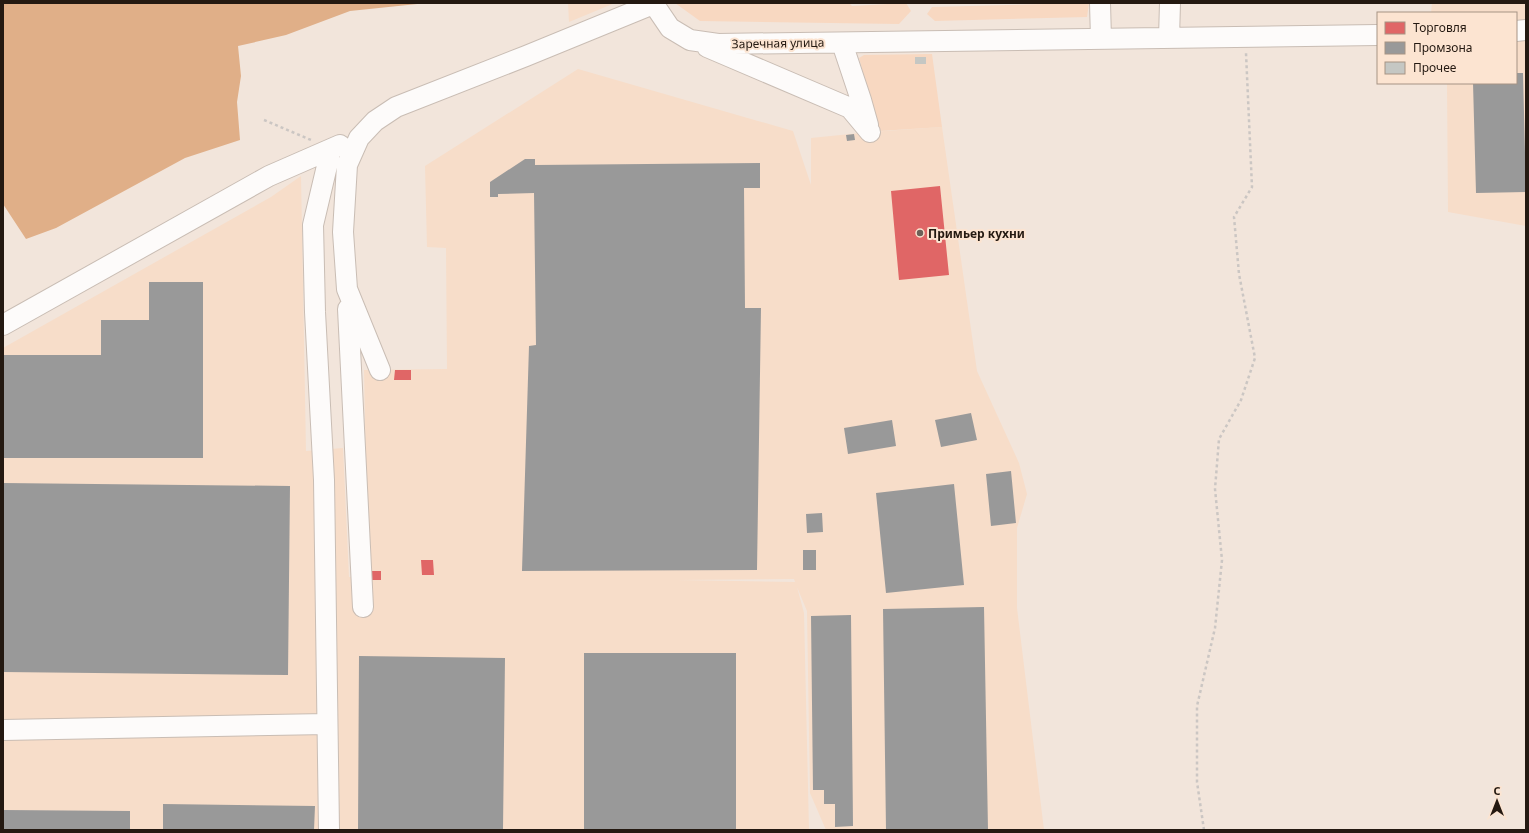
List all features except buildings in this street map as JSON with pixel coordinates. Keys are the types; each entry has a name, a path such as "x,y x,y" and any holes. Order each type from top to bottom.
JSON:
{"street":[{"path":"363,607 353,381 343,232 347,165 359,138 375,121 396,107 526,56 652,3"},
{"name":"Заречная улица","path":"652,3 670,28 690,40 718,44 1377,35"},
{"path":"1100,3 1101,39"},
{"path":"1169,38 1170,3"},
{"path":"690,40 850,108 870,132 842,43"},
{"path":"3,325 269,176 359,138"},
{"path":"329,830 324,480 315,312 313,225 331,149"},
{"path":"347,289 380,370"},
{"path":"3,730 327,724"}],"path":[{"path":"1204,830 1197,782 1197,706 1215,628 1222,560 1215,489 1219,439 1241,400 1255,358 1240,274 1234,217 1252,187 1246,37"},
{"path":"264,120 331,149"}],"shaded area":[{"path":"3,3 427,3 350,11 286,35 238,46 241,76 237,102 240,140 185,158 56,228 26,239 3,204"},
{"path":"568,3 615,3 569,22"},
{"path":"675,3 849,3 852,6 906,3 911,11 899,24 700,21"},
{"path":"1089,3 1087,17 935,21 927,14 932,7"},
{"path":"1432,3 1526,3 1526,226 1448,212 1447,84 1517,84 1517,12 1431,12"},
{"path":"932,54 942,127 879,131 859,58 864,55"},
{"path":"578,69 793,131 811,185 811,138 942,127 977,371 1019,463 1027,494 1017,528 1017,608 1044,830 826,830 810,793 807,611 797,587 804,613 809,830 3,830 3,348 271,197 301,176 306,451 343,448 349,577 368,577 364,370 447,369 446,248 427,247 425,166","holes":["794,579 795,582 677,580"]}],"place":[{"name":"Примьер кухни","path":"920,233"}]}
